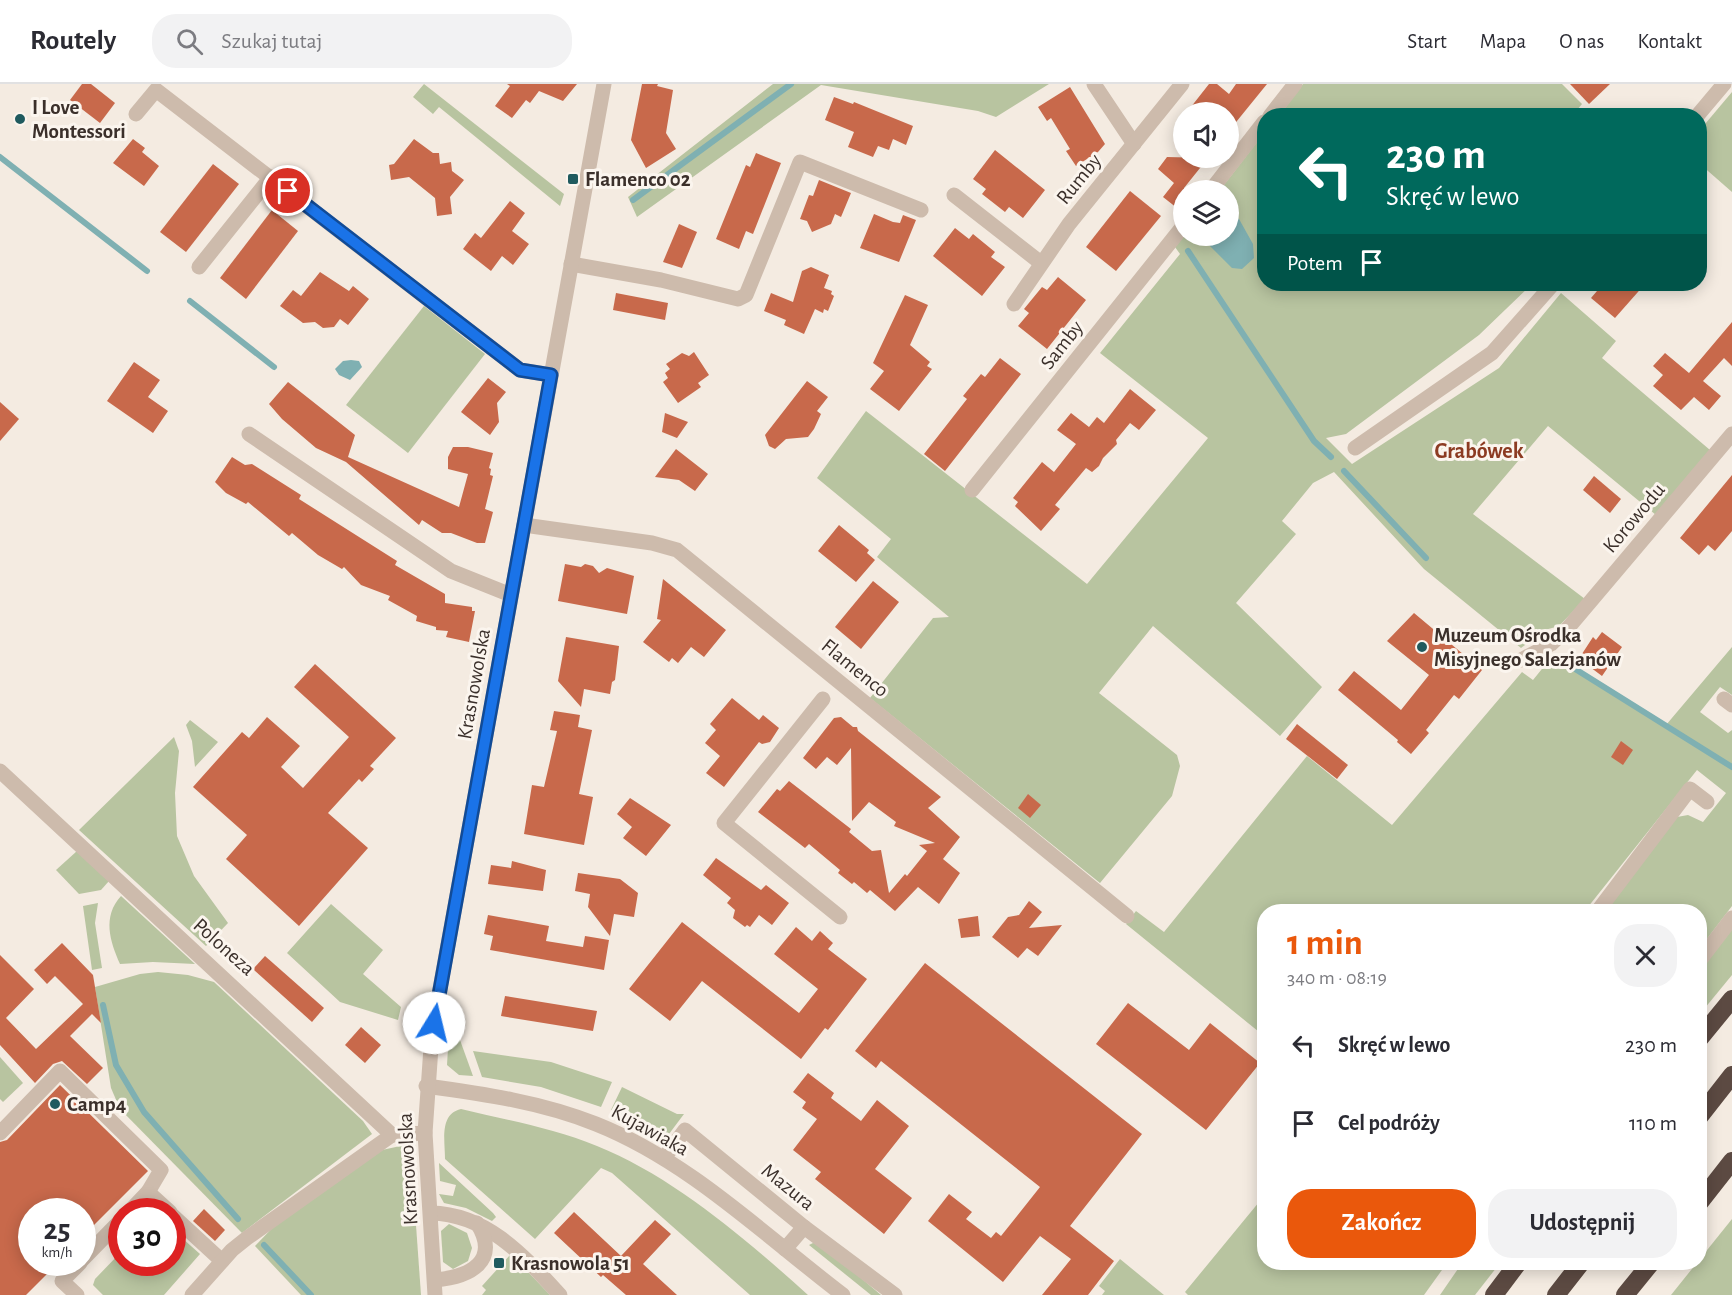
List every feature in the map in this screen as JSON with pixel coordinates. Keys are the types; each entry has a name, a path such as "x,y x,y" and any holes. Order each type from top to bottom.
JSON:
{"highway":[{"path":"1707,1029 1732,999"},
{"path":"1707,1107 1732,1075"},
{"path":"1707,1193 1732,1161"},
{"path":"1494,1295 1513,1270"},
{"path":"1556,1295 1576,1270"},
{"path":"1625,1295 1645,1270"}],"street":[{"name":"Krasnowolska","path":"435,1287 425,1133 426,1086 441,979 604,84"},
{"path":"1094,84 1134,144"},
{"name":"Rumby","path":"1014,304 1041,263 1095,191 1182,84"},
{"path":"1276,108 1294,84"},
{"path":"1704,108 1724,84"},
{"path":"136,114 156,90 520,370 551,375"},
{"path":"1219,180 1257,131"},
{"path":"571,264 661,280 738,299 746,296 801,162 921,210"},
{"path":"199,267 271,177"},
{"path":"954,195 1041,263"},
{"name":"Samby","path":"972,490 1173,239"},
{"path":"1355,448 1492,354 1547,291"},
{"path":"249,434 451,571 511,595"},
{"name":"Korowodu","path":"1521,660 1551,644 1568,628 1732,434"},
{"name":"Flamenco","path":"524,525 652,543 677,550 1120,913"},
{"path":"823,699 724,824 840,917"},
{"name":"Poloneza","path":"0,771 393,1135"},
{"path":"1603,904 1690,789 1707,802"},
{"path":"1707,951 1732,918"},
{"path":"0,1134 60,1071 161,1170 142,1198"},
{"name":"Kujawiaka","path":"426,1086 513,1099 597,1124 664,1158 785,1249 838,1295"},
{"name":"Mazura","path":"664,1158 685,1130 804,1227 894,1295"},
{"path":"192,1295 222,1261 277,1214 393,1135 425,1133"},
{"path":"148,1192 155,1198"},
{"path":"431,1213 447,1213 477,1223 510,1245 560,1295"},
{"path":"435,1287 463,1275 480,1263 486,1253 487,1241 477,1223"},
{"path":"186,1227 222,1261"},
{"path":"785,1249 804,1227"},
{"path":"96,1246 108,1234"},
{"path":"67,1276 62,1281 77,1295"},
{"name":"Kujawiaka","path":"821,1279 843,1295"}],"green space":[{"path":"424,84 564,194 560,206 439,107 433,114 413,97"},
{"path":"773,84 1049,84 996,117 978,111 821,85 637,217 628,197"},
{"path":"1303,84 1562,84 1582,104 1579,108 1285,108"},
{"path":"1732,92 1732,192 1707,170 1707,122"},
{"path":"1257,142 1257,291 1525,291 1479,335 1346,434 1326,438 1352,464 1499,368 1561,293 1616,341 1602,358 1710,450 1656,515 1548,426 1473,514 1585,599 1559,626 1545,630 1521,648 1424,569 1334,472 1313,483 1282,521 1296,534 1236,603 1322,687 1280,736 1153,626 1099,693 1177,755 1180,766 1172,796 1100,883 870,698 933,618 949,617 877,557 891,539 817,478 866,411 1087,584 1208,438 1100,353 1180,254 1175,247 1239,246 1239,180 1228,180"},
{"path":"424,306 485,354 408,453 346,405"},
{"path":"1732,647 1732,695 1720,687 1700,712 1728,733 1732,730 1732,906 1707,939 1707,904 1610,904 1677,817 1688,815 1703,822 1726,793 1697,770 1590,904 1257,904 1257,1030 1126,924 1136,911 1164,932 1307,756 1392,825 1522,672 1533,680 1554,654 1666,725"},
{"path":"190,720 218,742 195,767 192,741 186,725"},
{"path":"174,737 179,751 175,793 177,836 194,876 228,923 206,946 79,830"},
{"path":"77,851 109,881 101,890 79,894 56,870"},
{"path":"121,896 195,964 153,962 120,964 113,947 110,921 111,912"},
{"path":"98,903 95,923 102,968 92,970 83,906"},
{"path":"331,904 383,950 363,974 401,1007 398,1020 340,1002 287,953"},
{"path":"1732,928 1732,975 1707,1005 1707,961"},
{"path":"158,972 188,975 214,982 363,1121 372,1134 242,1233 120,1109 111,1088 95,987 140,974"},
{"path":"449,1032 460,1040 473,1076 459,1075 447,1065"},
{"path":"473,1051 551,1062 612,1082 601,1107 541,1087 482,1077"},
{"path":"0,1057 23,1083 3,1102 0,1099"},
{"path":"622,1087 677,1114 684,1114 669,1134 662,1135 611,1110"},
{"path":"461,1109 564,1134 626,1159 682,1192 735,1232 808,1295 750,1295 612,1173 601,1168 535,1239 445,1159 446,1122 449,1116"},
{"path":"405,1145 411,1155 421,1295 301,1295 255,1246 281,1219 382,1150"},
{"path":"439,1163 493,1213 496,1217 492,1221 466,1208 444,1203 439,1194 453,1196 456,1185 440,1181"},
{"path":"1257,1205 1257,1270 1442,1270 1424,1295 1188,1295 1185,1292"},
{"path":"1732,1219 1732,1295 1671,1295 1691,1270 1707,1270 1707,1250"},
{"path":"449,1224 467,1233 472,1248 468,1261 453,1269 443,1262 441,1231"},
{"path":"186,1242 200,1254 186,1270"},
{"path":"821,1244 881,1295 871,1295 809,1245"},
{"path":"511,1254 550,1295 482,1295 486,1290 482,1286"},
{"path":"1120,1259 1164,1295 1102,1295 1105,1291 1099,1286"},
{"path":"108,1266 108,1276 181,1276 164,1295 103,1295 93,1285 95,1279"},
{"path":"1457,1270 1495,1270 1475,1295 1440,1295"}],"water":[{"path":"1239,219 1253,244 1254,258 1242,269 1232,268 1210,246 1239,246"},
{"path":"343,361 359,361 362,367 350,380 339,375 335,369"}],"building":[{"path":"82,84 91,84 115,103 100,123 70,100"},
{"path":"507,84 577,84 563,101 539,91 530,103 526,100 512,118 495,106 510,86"},
{"path":"642,84 658,84 657,86 673,90 666,133 676,149 646,168 631,140"},
{"path":"1209,84 1217,84 1229,94 1236,84 1267,84 1239,118 1239,102 1195,102"},
{"path":"1570,84 1610,84 1589,104"},
{"path":"1070,87 1105,144 1098,152 1076,166 1066,151 1070,149 1051,118 1047,121 1038,107"},
{"path":"834,97 853,104 854,102 913,126 906,145 893,139 889,150 878,146 873,157 848,147 854,132 825,120"},
{"path":"133,139 145,148 142,152 159,166 144,186 113,163"},
{"path":"414,139 433,153 439,153 440,164 451,162 452,171 464,180 450,197 452,214 437,216 435,198 409,177 391,180 389,165 394,164"},
{"path":"995,150 1045,190 1023,218 1009,207 1005,212 982,194 986,189 973,179"},
{"path":"756,153 781,163 753,234 746,231 739,249 716,239 746,165 750,167"},
{"path":"1167,157 1173,157 1173,168 1200,168 1190,180 1173,180 1173,182 1158,169"},
{"path":"213,164 239,184 186,252 160,232"},
{"path":"819,180 851,193 841,217 835,214 831,224 812,232 807,221 800,219 809,195 813,196"},
{"path":"1173,184 1173,205 1163,197"},
{"path":"1130,191 1161,216 1116,271 1086,247"},
{"path":"510,201 525,213 512,231 529,244 513,265 502,256 491,271 463,249 475,233 481,238"},
{"path":"272,210 298,231 246,299 220,278"},
{"path":"874,214 900,223 903,215 916,220 899,262 860,248"},
{"path":"679,224 697,232 682,268 663,262"},
{"path":"955,228 969,239 973,234 995,252 991,257 1005,267 982,296 933,256"},
{"path":"811,267 829,275 824,288 832,291 831,294 834,296 828,311 824,309 823,313 815,309 804,334 784,325 786,320 764,311 771,293 793,302 802,271"},
{"path":"320,272 349,291 353,286 369,299 348,325 340,319 334,327 323,328 315,322 303,323 280,306 293,290 301,296"},
{"path":"1058,277 1086,300 1047,349 1018,326 1029,313 1024,309 1042,287 1047,290"},
{"path":"1597,291 1639,291 1615,318 1591,298"},
{"path":"616,293 668,303 665,320 613,310"},
{"path":"905,295 928,305 910,345 930,362 927,366 932,369 899,411 870,389 884,371 873,363"},
{"path":"1732,322 1732,366 1724,358 1703,381 1721,396 1709,410 1694,397 1681,410 1653,386 1663,375 1653,366 1665,353 1689,373"},
{"path":"694,352 709,375 698,383 701,387 678,403 663,382 668,378 665,373 670,369 666,364 682,353 689,356"},
{"path":"1000,358 1021,374 945,471 924,454 967,399 963,396 981,374 985,377"},
{"path":"134,362 160,380 148,397 168,411 153,433 107,401"},
{"path":"488,378 506,392 497,403 499,422 490,435 461,412"},
{"path":"807,381 828,397 817,411 821,414 814,429 808,437 786,439 775,449 769,446 765,435"},
{"path":"288,382 355,435 348,457 459,507 468,474 448,469 448,457 453,447 468,447 493,453 489,468 491,469 490,475 493,476 485,509 493,512 485,543 477,543 451,533 442,533 422,520 419,525 346,462 316,448 282,419 269,404"},
{"path":"1130,389 1156,410 1139,430 1130,423 1116,440 1117,444 1092,472 1086,468 1055,505 1060,509 1041,531 1015,506 1018,502 1013,498 1042,462 1054,472 1076,444 1057,430 1071,413 1089,427 1097,417 1104,423"},
{"path":"0,402 19,419 0,441"},
{"path":"665,413 688,422 677,438 662,432"},
{"path":"676,449 708,474 695,491 679,480 655,477"},
{"path":"232,457 245,465 252,464 301,495 299,499 397,561 395,565 445,594 445,603 472,607 472,611 475,611 469,642 446,637 448,631 436,630 436,627 416,621 417,616 388,600 390,596 361,585 344,567 342,569 318,555 292,533 289,536 248,502 246,504 226,493 215,482"},
{"path":"1732,475 1732,531 1715,551 1708,545 1699,555 1680,538"},
{"path":"1594,476 1621,499 1610,513 1583,490"},
{"path":"839,525 869,550 867,553 875,560 856,582 818,551"},
{"path":"565,564 581,567 585,564 593,566 599,573 607,568 634,576 627,614 558,601"},
{"path":"663,579 726,630 704,657 691,647 678,663 672,658 669,662 643,642 661,620 657,619"},
{"path":"873,581 899,602 861,649 835,627"},
{"path":"1414,613 1482,670 1459,699 1454,695 1426,730 1429,733 1411,754 1397,742 1398,740 1338,690 1354,671 1401,710 1429,675 1387,641"},
{"path":"1602,632 1622,647 1602,676 1580,657 1593,637 1596,640"},
{"path":"566,637 619,646 615,680 612,682 610,694 584,689 581,707 558,681"},
{"path":"315,664 396,738 370,766 374,769 362,782 359,779 328,813 368,848 299,926 226,859 247,835 193,787 242,732 249,738 267,717 300,746 281,767 303,788 349,737 294,687"},
{"path":"732,698 759,720 763,715 779,728 770,742 762,744 759,742 724,787 706,773 720,756 705,743 716,730 710,724"},
{"path":"554,711 580,715 578,727 592,730 579,794 593,797 584,845 524,834 532,785 544,787 557,731 550,730"},
{"path":"841,717 853,727 857,727 858,731 941,797 928,808 960,837 943,859 960,873 939,904 918,887 895,911 870,890 867,893 854,882 852,884 838,873 840,870 809,844 805,848 758,812 777,789 780,791 789,781 851,829 849,832 872,851 881,850 889,893 905,874 907,876 927,851 919,845 935,843 894,826 896,822 869,802 852,821 851,748 837,765 827,757 816,769 803,758 834,718"},
{"path":"1297,724 1348,765 1337,779 1286,739"},
{"path":"1621,741 1633,750 1623,765 1611,757"},
{"path":"1028,794 1041,805 1030,818 1018,808"},
{"path":"630,798 671,825 646,856 623,838 632,827 617,814"},
{"path":"716,858 761,890 766,885 789,903 772,925 759,915 750,927 747,925 745,927 733,918 735,910 727,903 731,898 703,875"},
{"path":"512,861 546,870 543,891 488,884 491,865 511,868"},
{"path":"578,873 620,879 638,893 634,917 614,914 610,936 588,907 590,894 575,891"},
{"path":"1029,901 1042,912 1029,928 1062,925 1038,956 1027,948 1018,958 992,937 1008,917 1019,915"},
{"path":"488,915 549,926 546,941 583,947 585,936 609,940 604,970 490,950 493,936 484,934"},
{"path":"978,916 980,936 961,938 958,919"},
{"path":"682,922 799,1013 818,989 774,954 796,927 812,941 820,931 833,943 828,949 867,979 828,1030 825,1028 801,1059 702,981 670,1021 629,989"},
{"path":"62,943 93,975 101,1023 92,1014 70,1036 103,1068 87,1084 62,1061 53,1064 35,1083 0,1045 0,955 34,989 6,1018 36,1049 83,1004 55,976 47,984 34,970"},
{"path":"265,956 324,1008 312,1022 253,969"},
{"path":"925,963 1142,1134 1070,1226 1114,1261 1088,1295 1042,1295 1071,1259 1040,1236 1003,1282 928,1221 949,1194 972,1212 966,1219 991,1238 996,1232 1001,1236 1040,1187 881,1061 876,1068 855,1051"},
{"path":"505,996 597,1011 593,1031 501,1016"},
{"path":"1128,1003 1189,1050 1210,1023 1257,1061 1257,1067 1206,1130 1096,1044"},
{"path":"361,1027 381,1045 365,1063 345,1045"},
{"path":"808,1073 834,1093 831,1098 861,1121 877,1100 909,1126 875,1169 912,1198 884,1234 815,1179 821,1172 793,1150 817,1119 802,1108 806,1102 793,1092"},
{"path":"60,1085 148,1171 121,1198 108,1198 108,1211 96,1223 96,1198 18,1198 18,1276 45,1276 26,1295 0,1295 0,1142 7,1140"},
{"path":"204,1209 225,1230 215,1241 193,1221"},
{"path":"574,1212 621,1256 655,1220 671,1234 643,1264 677,1295 626,1295 603,1275 601,1277 554,1233"}],"waterway":[{"path":"633,200 791,84"},
{"path":"0,157 147,271"},
{"path":"1188,251 1314,441 1331,457"},
{"path":"190,301 274,367"},
{"path":"1344,471 1426,558"},
{"path":"1556,657 1732,767"},
{"path":"103,1005 116,1065 144,1112 238,1219"},
{"path":"264,1245 311,1295"}],"place":[{"name":"I Love Montessori","path":"20,119"},
{"name":"Flamenco 02","path":"573,179"},
{"name":"Muzeum Ośrodka Misyjnego Salezjanów","path":"1422,647"},
{"name":"Camp4","path":"55,1104"},
{"name":"Krasnowola 51","path":"499,1263"}],"district":[{"name":"Grabówek","path":"1479,451"}],"route":[{"path":"288,191 520,370 551,375 434,1023"}]}
